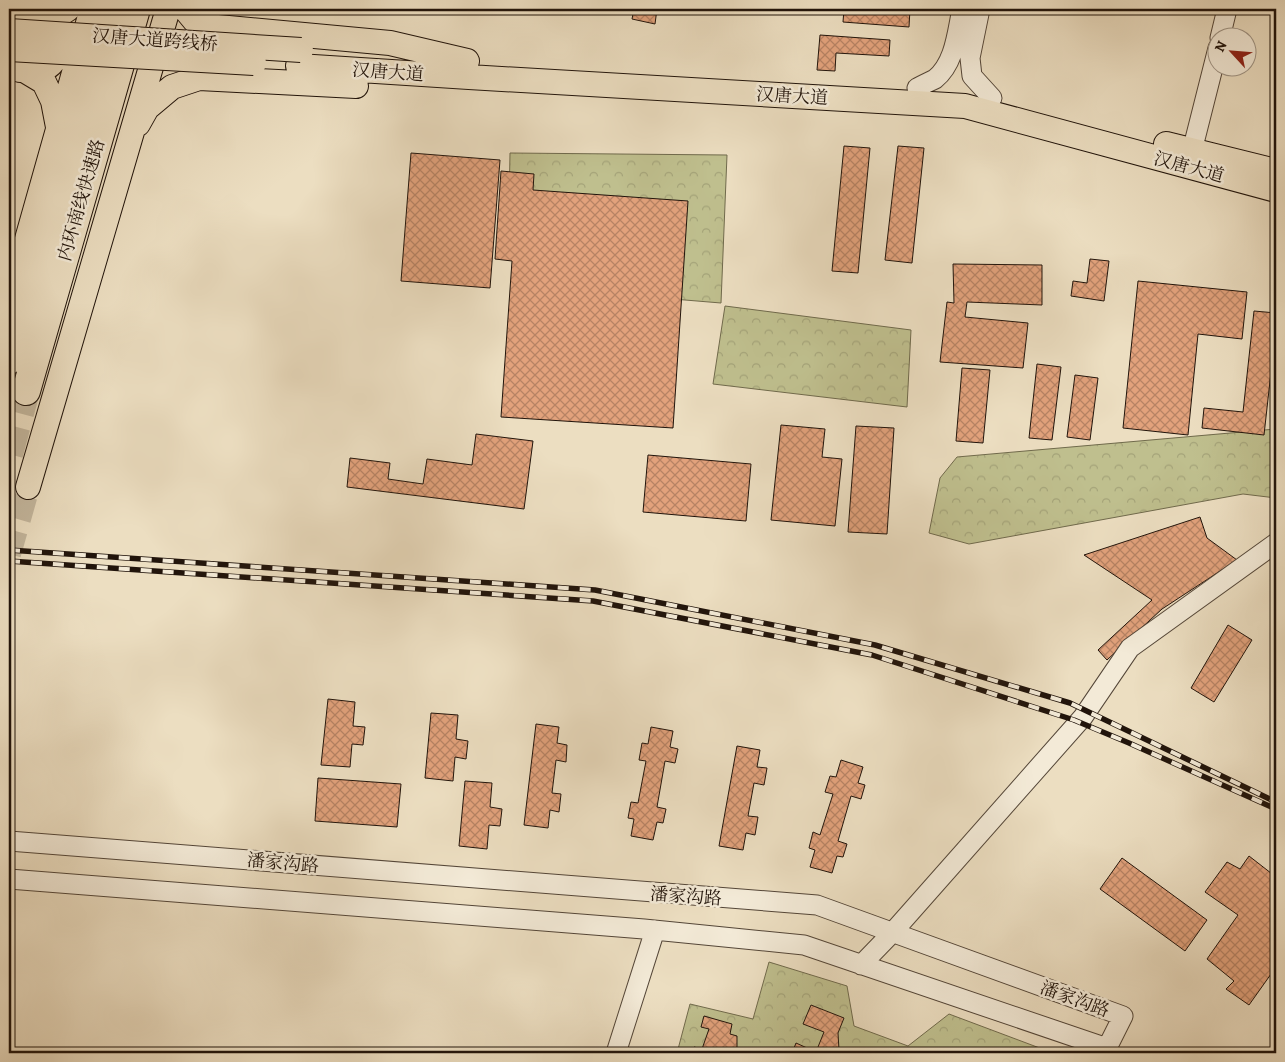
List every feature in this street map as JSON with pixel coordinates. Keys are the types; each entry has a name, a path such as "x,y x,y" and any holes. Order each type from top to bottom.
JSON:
{"highway":[{"name":"内环南线快速路","path":"9,360 112,9"},
{"name":"内环南线快速路","path":"26,391 136,9"}],"main road":[{"path":"9,17 33,19 56,17 68,9"},
{"path":"9,303 92,9"},
{"path":"28,487 168,9"},
{"path":"185,9 195,21 207,26 390,42 468,69"},
{"path":"16,70 42,71 54,63 62,48 60,39 48,26 33,19"},
{"path":"198,78 184,71 177,60 180,44 193,30 207,26"},
{"name":"汉唐大道跨线桥","path":"9,31 299,58"},
{"name":"汉唐大道跨线桥","path":"9,49 299,58"},
{"name":"汉唐大道","path":"299,58 965,106 1276,190"},
{"path":"128,143 148,108 172,87 198,78 386,87 468,69"},
{"name":"汉唐大道","path":"468,69 961,90 1276,171"},
{"path":"16,70 44,82 53,101 58,129"}],"street":[{"path":"917,88 935,78 946,67 952,51 962,9"},
{"path":"980,9 970,58 972,76 992,98"},
{"path":"1222,28 1227,9"},
{"path":"1192,150 1210,78"},
{"path":"862,965 1083,716 1130,648 1276,543"},
{"name":"潘家沟路","path":"9,841 817,905 1123,1016 1107,1048 804,945 655,930 9,879"},
{"path":"616,1053 655,930"}],"green space":[{"path":"510,153 727,155 721,303 673,299 509,205"},
{"path":"725,306 911,330 907,407 713,384"},
{"path":"1276,429 1276,498 1243,494 969,544 929,533 940,478 957,457"},
{"path":"769,962 847,986 854,1026 908,1046 949,1014 1053,1053 677,1053 690,1004 753,1019"}],"building":[{"path":"634,9 657,9 655,24 632,19"},
{"path":"844,9 910,9 909,27 843,22"},
{"path":"820,35 890,40 889,56 836,53 835,71 817,70"},
{"path":"844,146 870,148 858,273 832,271"},
{"path":"898,146 924,148 912,263 885,260"},
{"path":"411,153 500,160 490,288 401,281"},
{"path":"501,171 534,174 533,190 688,201 673,428 501,417 512,261 495,259"},
{"path":"1090,259 1109,261 1104,301 1071,296 1073,281 1087,283"},
{"path":"953,264 1042,265 1042,305 967,302 965,317 1028,323 1023,368 940,362 947,302 954,303"},
{"path":"1138,281 1247,292 1242,339 1198,334 1188,435 1123,428"},
{"path":"1254,311 1276,313 1276,337 1264,435 1202,428 1204,408 1243,412"},
{"path":"1037,364 1061,367 1052,440 1029,438"},
{"path":"962,368 990,370 983,443 956,441"},
{"path":"1075,375 1098,378 1090,440 1067,437"},
{"path":"781,425 825,429 822,457 842,459 835,526 771,520"},
{"path":"856,426 894,428 887,534 848,532"},
{"path":"476,434 533,441 524,509 347,487 350,458 390,463 388,479 423,484 427,459 472,465"},
{"path":"648,455 751,464 746,521 643,512"},
{"path":"1200,517 1207,538 1237,560 1162,609 1107,660 1098,650 1152,600 1084,555"},
{"path":"1228,625 1252,640 1214,702 1191,688"},
{"path":"328,699 355,702 353,726 365,727 363,745 352,744 350,767 321,765"},
{"path":"431,713 458,715 456,739 468,741 466,759 455,757 453,781 425,778"},
{"path":"536,724 559,727 557,743 567,745 566,762 556,760 552,793 561,794 559,812 550,810 548,828 524,825"},
{"path":"651,727 673,731 670,747 678,749 675,763 665,761 657,807 666,809 663,823 657,822 653,840 631,836 634,819 628,818 631,802 638,803 646,761 639,760 642,743 648,744"},
{"path":"737,746 760,750 757,767 767,768 764,785 754,783 748,816 758,817 755,835 746,833 743,850 719,846"},
{"path":"841,760 863,767 858,783 865,785 861,799 851,796 838,841 847,844 843,857 837,856 832,873 810,867 815,850 809,848 813,832 820,835 833,794 825,792 830,776 836,777"},
{"path":"318,778 401,784 397,827 315,821"},
{"path":"465,781 492,783 490,807 502,809 500,826 489,825 487,849 459,846"},
{"path":"1249,856 1276,877 1276,967 1249,1005 1226,989 1234,981 1207,959 1238,915 1205,892 1227,862 1240,869"},
{"path":"1122,858 1207,920 1185,951 1100,889"},
{"path":"811,1005 844,1018 838,1033 839,1050 836,1053 792,1053 796,1043 816,1052 824,1032 803,1024"},
{"path":"704,1016 732,1024 730,1034 737,1036 737,1051 735,1053 692,1053 694,1047 702,1049 709,1029 701,1027"}],"tunnel":[{"path":"9,454 26,391"},
{"path":"9,554 28,487"}],"railway":[{"path":"9,550 595,590 875,645 1070,703 1276,802"},
{"path":"9,561 593,601 872,655 1074,720 1276,809"}]}
